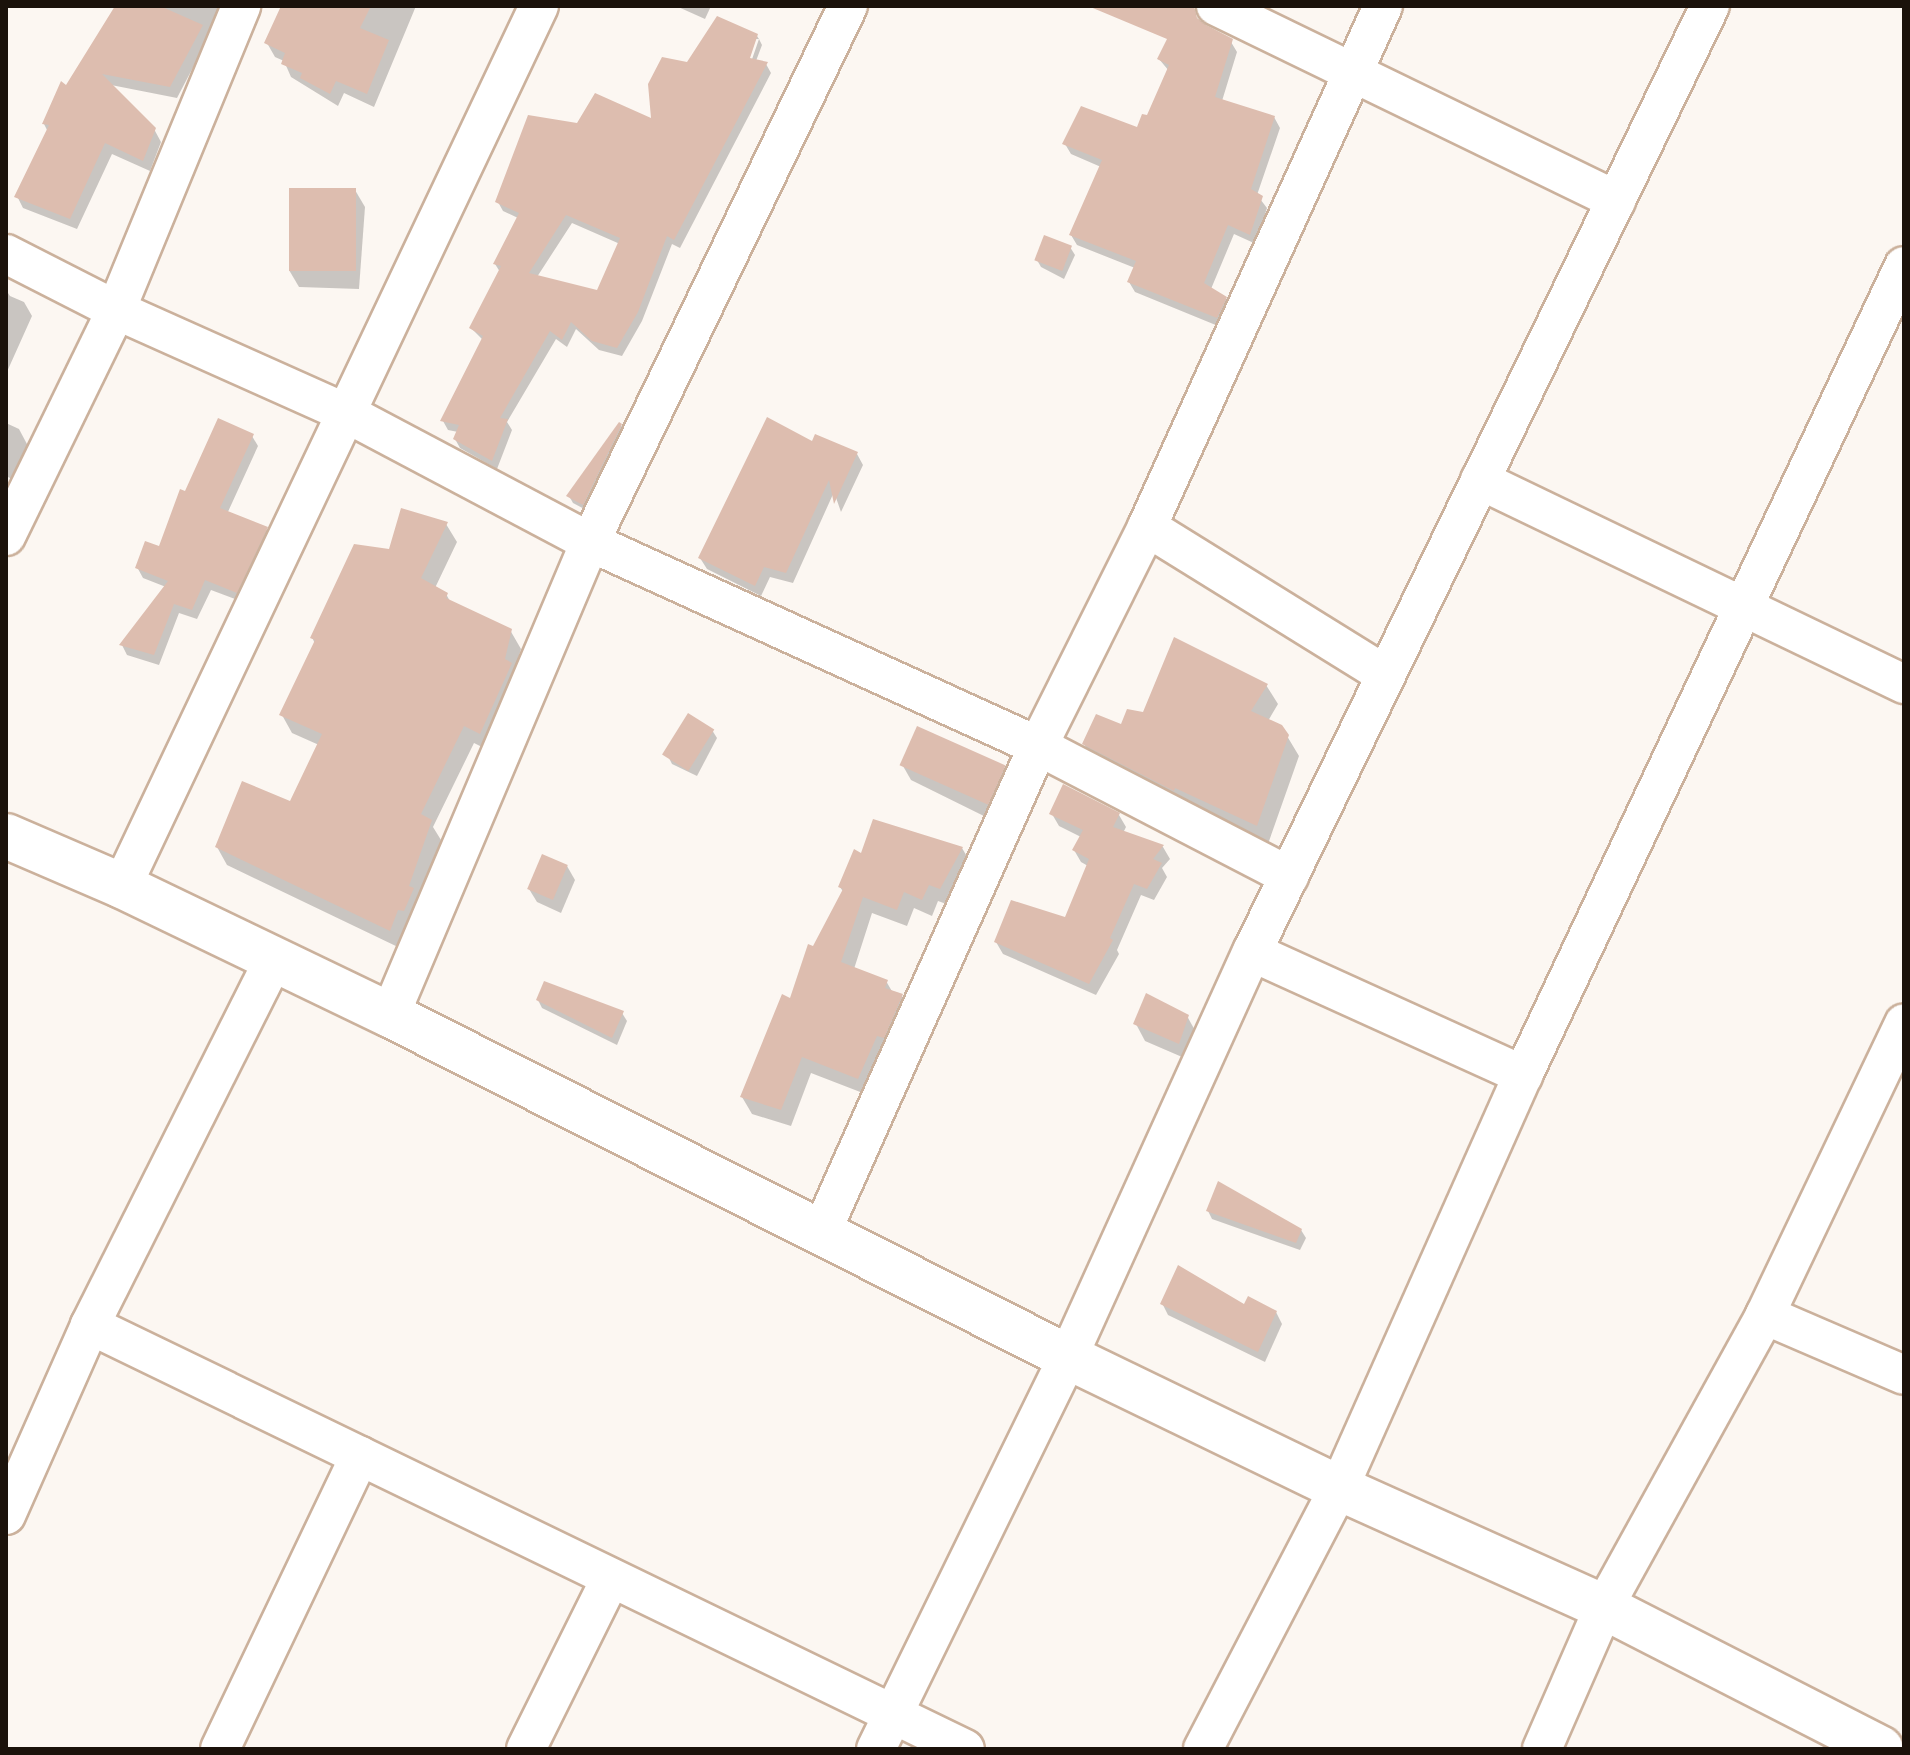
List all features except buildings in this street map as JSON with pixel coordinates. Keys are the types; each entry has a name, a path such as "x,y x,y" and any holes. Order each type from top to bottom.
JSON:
{"street":[{"path":"6,536 116,310 241,6"},
{"path":"122,886 539,6"},
{"path":"390,1015 590,542 848,6"},
{"path":"1216,6 1616,200"},
{"path":"821,1233 1038,746 1147,527 1383,6"},
{"path":"876,1749 1068,1357 1252,952 1710,6"},
{"path":"6,254 116,310 348,414 590,542 1038,746 1289,876"},
{"path":"1203,1749 1339,1488 1523,1075 1904,266"},
{"path":"1480,480 1904,684"},
{"path":"1147,527 1386,675"},
{"path":"6,836 122,886 390,1015 1068,1357 1339,1488 1604,1607 1881,1749"},
{"path":"1252,952 1523,1075"},
{"path":"6,1515 90,1325 274,959"},
{"path":"1542,1749 1604,1607 1765,1315 1904,1023"},
{"path":"1765,1315 1904,1375"},
{"path":"90,1325 965,1749"},
{"path":"220,1749 360,1456"},
{"path":"526,1749 611,1578"}]}
